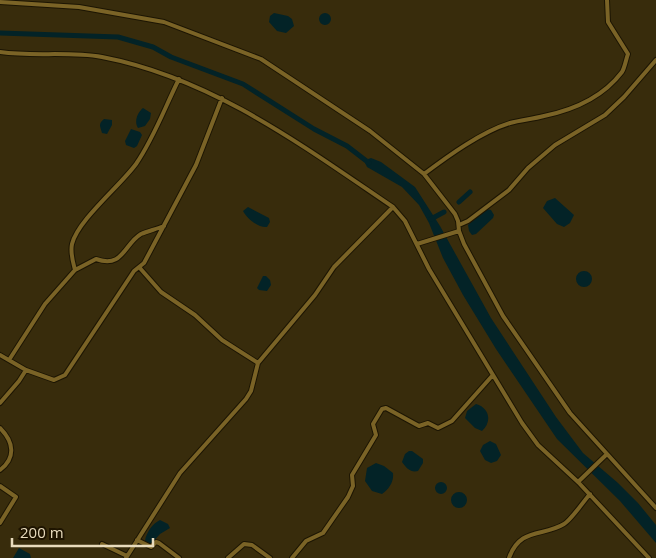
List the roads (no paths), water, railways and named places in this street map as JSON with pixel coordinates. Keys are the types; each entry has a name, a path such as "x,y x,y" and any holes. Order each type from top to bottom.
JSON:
{"street":[{"path":"424,174 455,152 509,123 577,107 604,90 623,70 628,54 608,22 607,0"},
{"path":"0,2 79,7 164,22 261,59 370,131 424,174 455,214 459,231 503,316 570,413 656,508"},
{"path":"0,52 86,55 179,79 222,98 276,130 393,207 405,220 429,269 522,424 538,445 590,494 649,558"},
{"path":"459,225 468,221 509,190 528,168 554,146 605,115 624,97 656,60"},
{"path":"75,270 72,258 72,243 82,225 136,164 145,150 179,79"},
{"path":"0,355 26,370 54,380 64,374 134,271 144,263 196,165 222,98"},
{"path":"102,544 127,557 180,473 246,399 251,391 258,363 315,295 334,266 393,207"},
{"path":"9,360 45,304 75,270 96,259 106,262 119,258 140,235 164,226"},
{"path":"416,244 459,231"},
{"path":"139,267 161,292 195,315 222,340 253,358 258,363"},
{"path":"0,403 26,370"},
{"path":"294,557 306,541 323,534 348,497 354,486 352,475 376,435 373,424 382,410 386,408 419,426 428,423 438,428 452,422 492,376"},
{"path":"0,428 11,442 8,464 0,470"},
{"path":"578,482 607,454"},
{"path":"0,486 16,497 0,523"},
{"path":"510,558 521,539 535,532 545,531 566,523 590,494"},
{"path":"137,540 151,547 156,542 159,543 179,558"},
{"path":"228,558 244,544 252,546 270,558"}],"water":[{"path":"274,13 288,16 292,19 294,26 286,33 277,31 269,22 270,16"},
{"path":"327,13 330,14 330,24 323,25 320,24 319,17 320,14"},
{"path":"143,108 151,113 150,119 145,126 138,128 137,118"},
{"path":"104,119 112,120 112,125 107,134 102,133 100,127"},
{"path":"131,129 140,132 142,135 137,146 134,148 126,145 125,141"},
{"path":"371,158 381,162 415,187 440,226 491,318 556,417 583,453 618,483 656,525 656,543 620,501 557,439 496,349 463,295 443,258 429,223 419,205 402,187 367,167 365,160"},
{"path":"555,198 574,215 570,223 564,227 557,224 543,208 547,201"},
{"path":"248,207 269,218 270,222 267,227 257,224 247,217 243,211"},
{"path":"486,209 491,210 494,215 493,218 476,234 472,235 468,225"},
{"path":"584,271 590,273 592,279 590,285 584,287 578,285 576,279 578,273"},
{"path":"263,276 270,280 271,285 267,291 257,288"},
{"path":"476,404 487,412 488,416 487,424 482,431 475,428 465,418 467,411"},
{"path":"490,441 496,444 501,455 497,461 491,463 485,460 480,451 483,445"},
{"path":"409,451 423,459 423,463 418,471 409,469 402,462 405,454"},
{"path":"376,463 393,473 390,485 382,494 372,491 365,481 367,468"},
{"path":"439,482 443,482 447,488 443,494 439,494 435,490 435,486"},
{"path":"459,492 465,494 467,500 465,506 459,508 453,506 451,500 453,494"},
{"path":"160,520 168,524 170,528 160,534 151,544 145,541 150,529"},
{"path":"19,548 30,554 31,558 13,558"}],"waterway":[{"path":"0,33 118,37 153,47 171,57 243,84 314,129 347,146 369,163"},
{"path":"459,202 470,192"},
{"path":"431,219 444,212"}]}
